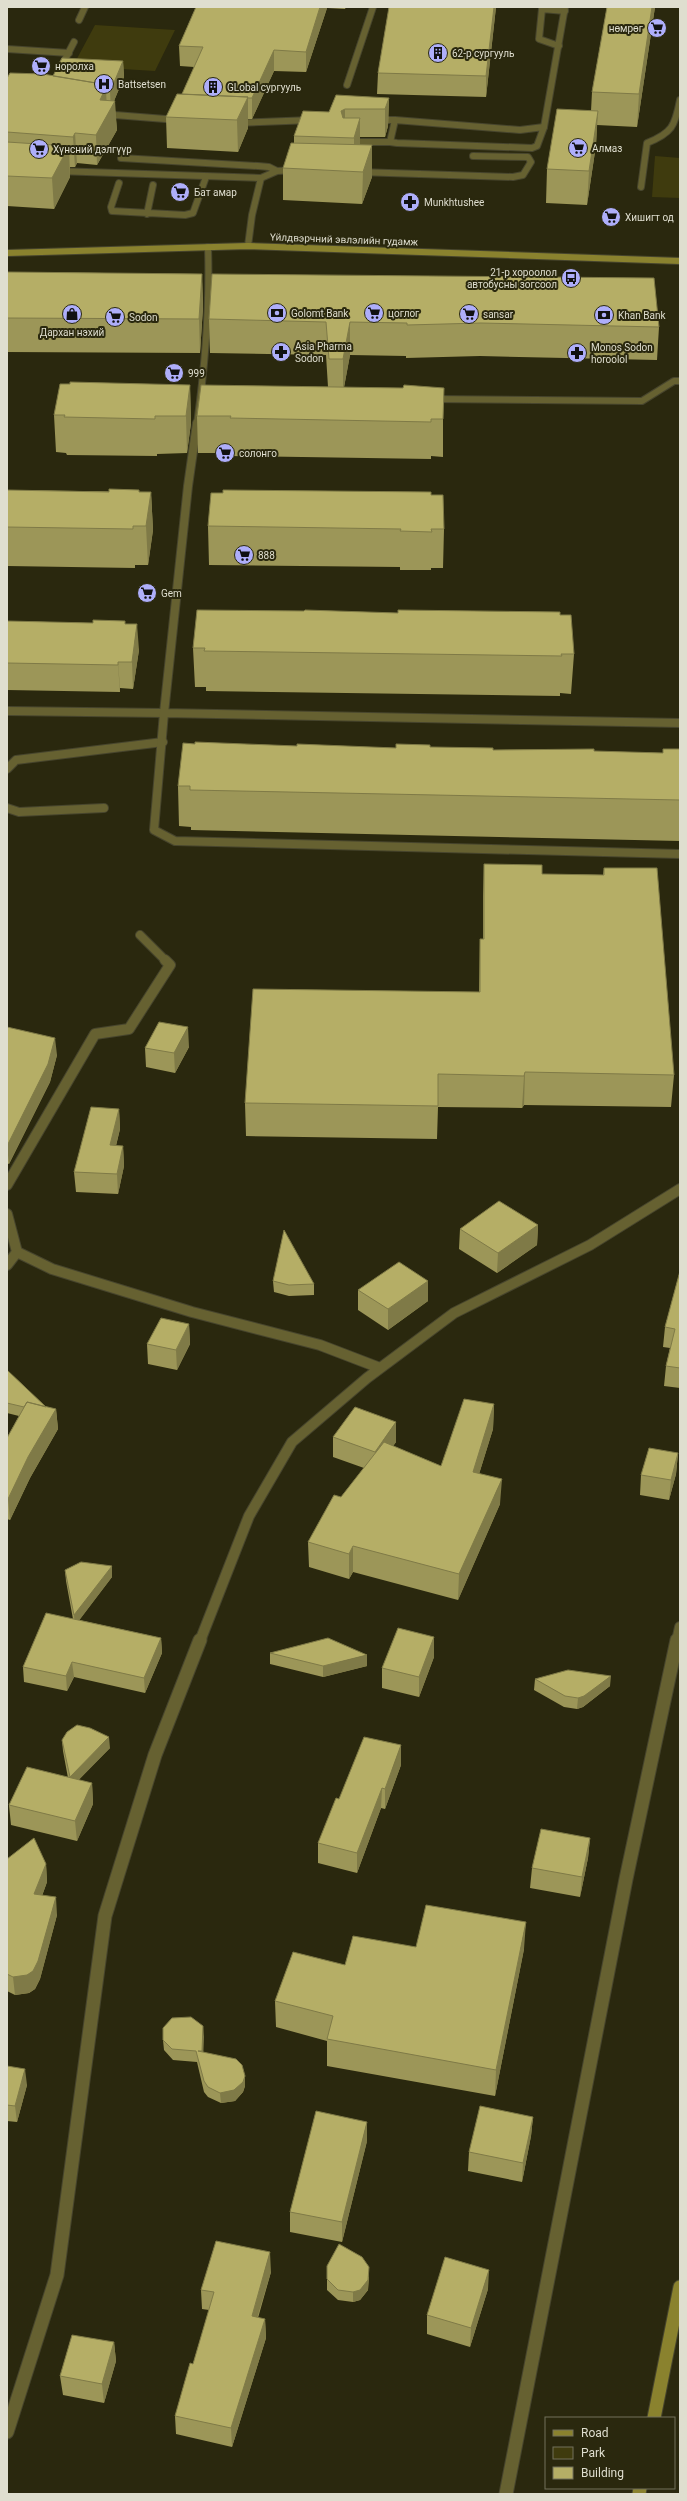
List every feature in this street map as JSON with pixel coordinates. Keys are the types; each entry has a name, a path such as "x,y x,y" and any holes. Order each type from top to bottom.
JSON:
{"main road":[{"name":"Үйлдвэрчний эвлэлийн гудамж","path":"7,253 248,246 680,261"},
{"path":"654,2417 680,2287"}],"street":[{"path":"79,20 85,7"},
{"path":"347,84 373,7"},
{"path":"345,142 390,142 532,148 537,146 544,127 559,46 565,9 542,8 539,39 543,42 559,46"},
{"path":"55,79 74,42"},
{"path":"7,49 69,53"},
{"path":"641,188 647,142 672,134 676,125 680,100"},
{"path":"99,108 115,115 188,121"},
{"path":"227,122 300,122 320,119"},
{"path":"372,120 395,120 520,130 544,127"},
{"path":"390,142 395,120"},
{"path":"364,150 366,143"},
{"path":"350,171 513,177 523,175 531,162 528,158 514,155 473,156"},
{"path":"121,158 258,166 269,167 277,171"},
{"path":"357,172 359,164"},
{"path":"49,170 261,178 277,171 305,170"},
{"path":"118,183 111,206 112,210 117,213 185,215 193,213 206,177"},
{"path":"248,246 252,215 261,178"},
{"path":"147,214 153,185"},
{"path":"208,247 209,285 205,396 188,486 164,713 163,742 154,830 175,841 680,854"},
{"path":"420,399 642,401 674,381 680,381"},
{"path":"7,711 680,723"},
{"path":"7,769 16,760 44,755 163,742"},
{"path":"7,808 19,812 104,808"},
{"path":"7,1185 95,1034 129,1029 170,965 140,935"},
{"path":"7,2432 57,2275 105,1916 155,1755 249,1516 292,1442 380,1368 454,1313 590,1245 680,1189"},
{"path":"7,1214 17,1252 52,1269 192,1312 320,1345 380,1368"},
{"path":"7,1265 17,1252"},
{"path":"506,2494 626,1879 680,1627"}],"green space":[{"path":"95,25 175,30 155,71 73,66"},
{"path":"655,156 680,158 680,198 652,197"}],"building":[{"path":"196,7 320,7 306,52 274,50 252,98 247,98 248,97 182,94 203,47 179,46"},
{"name":"62-р сургууль","path":"389,7 494,7 486,76 378,73"},
{"path":"607,7 652,7 639,94 592,92"},
{"path":"62,58 123,61 110,92 106,91 106,87 96,83 53,76"},
{"path":"10,73 43,74 96,83 106,87 100,100 115,101 96,135 75,133 73,137 7,132 7,78"},
{"path":"177,94 248,97 237,120 166,117"},
{"path":"336,95 389,98 385,109 345,109 341,111 343,118 360,118 354,138 294,136 303,111 329,112"},
{"path":"557,109 598,111 589,171 547,169"},
{"path":"7,142 69,146 52,178 7,176"},
{"path":"291,143 372,145 363,172 283,168"},
{"path":"7,272 202,274 199,319 7,318"},
{"path":"212,274 654,278 659,327 481,323 407,325 407,323 350,322 343,359 329,359 326,322 209,319"},
{"path":"70,382 190,385 186,416 155,416 155,419 64,417 65,415 54,415 60,384 70,384"},
{"path":"201,385 403,388 404,385 444,388 443,419 431,419 431,422 197,416"},
{"path":"109,489 151,492 146,526 133,526 133,529 7,527 7,490 109,492"},
{"path":"223,490 431,492 431,495 443,495 444,529 431,529 432,532 400,531 401,529 208,526 211,493 223,493"},
{"path":"197,610 305,610 398,613 398,610 560,612 560,615 571,615 574,654 561,654 562,656 204,651 205,648 193,648"},
{"path":"93,620 125,621 125,624 137,624 132,662 118,662 118,665 7,663 7,621 93,623"},
{"path":"195,742 396,748 396,744 430,745 430,747 493,748 493,750 594,749 594,751 663,753 663,749 680,749 680,800 190,790 190,786 178,786 183,743 195,744"},
{"path":"484,864 542,865 542,874 604,875 604,868 657,868 674,1075 525,1072 524,1076 438,1074 438,1106 245,1103 253,989 480,992 480,939 484,939"},
{"path":"159,1022 188,1027 174,1053 145,1048"},
{"path":"7,1027 55,1038 48,1064 7,1146"},
{"path":"91,1107 119,1109 110,1145 123,1146 117,1174 74,1172"},
{"path":"499,1201 538,1225 498,1253 460,1229"},
{"path":"284,1230 314,1284 289,1285 273,1281"},
{"path":"399,1262 428,1281 388,1309 358,1290"},
{"path":"680,1271 680,1368 666,1366 675,1329 665,1327"},
{"path":"161,1318 189,1324 176,1350 147,1344"},
{"path":"7,1370 46,1407 27,1402 24,1407 7,1403"},
{"path":"464,1399 494,1404 473,1472 502,1479 459,1574 353,1546 349,1554 308,1542 334,1495 341,1497 384,1442 441,1466"},
{"path":"27,1402 56,1409 28,1457 7,1499 7,1438"},
{"path":"355,1407 396,1422 375,1452 333,1437"},
{"path":"649,1448 678,1453 671,1480 641,1475"},
{"path":"81,1562 112,1566 74,1615 65,1570"},
{"path":"46,1613 161,1638 144,1678 72,1662 66,1676 23,1667"},
{"path":"398,1628 434,1637 419,1677 382,1668"},
{"path":"328,1638 367,1655 323,1666 270,1653"},
{"path":"568,1670 611,1676 584,1696 578,1698 565,1696 535,1679"},
{"path":"77,1725 90,1728 109,1737 70,1777 62,1740 67,1732"},
{"path":"364,1737 401,1745 385,1789 382,1788 357,1853 318,1843 336,1798 339,1799"},
{"path":"27,1767 92,1783 75,1821 9,1805"},
{"path":"541,1829 590,1838 582,1877 532,1868"},
{"path":"34,1838 46,1864 34,1894 56,1897 38,1961 33,1971 27,1975 13,1977 7,1974 7,1859"},
{"path":"426,1905 526,1922 496,2070 327,2039 333,2016 275,2001 293,1952 345,1965 353,1936 416,1947"},
{"path":"191,2017 203,2026 202,2051 198,2051 236,2059 242,2065 245,2076 243,2082 234,2090 220,2093 208,2087 204,2081 196,2051 172,2049 163,2040 163,2028 172,2018"},
{"path":"7,2066 25,2069 15,2106 7,2105"},
{"path":"480,2106 533,2117 523,2163 469,2152"},
{"path":"316,2111 367,2122 342,2222 290,2212"},
{"path":"216,2241 270,2252 252,2316 265,2319 231,2428 175,2416 190,2363 193,2364 214,2292 201,2290"},
{"path":"339,2244 362,2257 369,2267 368,2280 360,2290 353,2292 338,2290 327,2279 327,2266"},
{"path":"445,2257 489,2270 471,2328 427,2315"},
{"path":"72,2335 114,2342 102,2384 60,2376"}],"place":[{"name":"нөмрөг","path":"657,28"},
{"name":"62-р сургууль","path":"438,53"},
{"name":"норолха","path":"41,66"},
{"name":"Battsetsen","path":"104,84"},
{"name":"GLobal сургууль","path":"213,87"},
{"name":"Алмаз","path":"578,148"},
{"name":"Хүнсний дэлгүүр","path":"39,149"},
{"name":"Бат амар","path":"180,192"},
{"name":"Munkhtushee","path":"410,202"},
{"name":"Хишигт од","path":"611,217"},
{"name":"21-р хороолол автобусны зогсоол","path":"571,278"},
{"name":"Golomt Bank","path":"277,313"},
{"name":"цоглог","path":"374,313"},
{"name":"Дархан нэхий","path":"72,314"},
{"name":"sansar","path":"469,314"},
{"name":"Khan Bank","path":"604,315"},
{"name":"Sodon","path":"115,317"},
{"name":"Asia Pharma Sodon","path":"281,352"},
{"name":"Monos Sodon horoolol","path":"577,353"},
{"name":"999","path":"174,373"},
{"name":"солонго","path":"225,453"},
{"name":"888","path":"244,555"},
{"name":"Gem","path":"147,593"}]}
